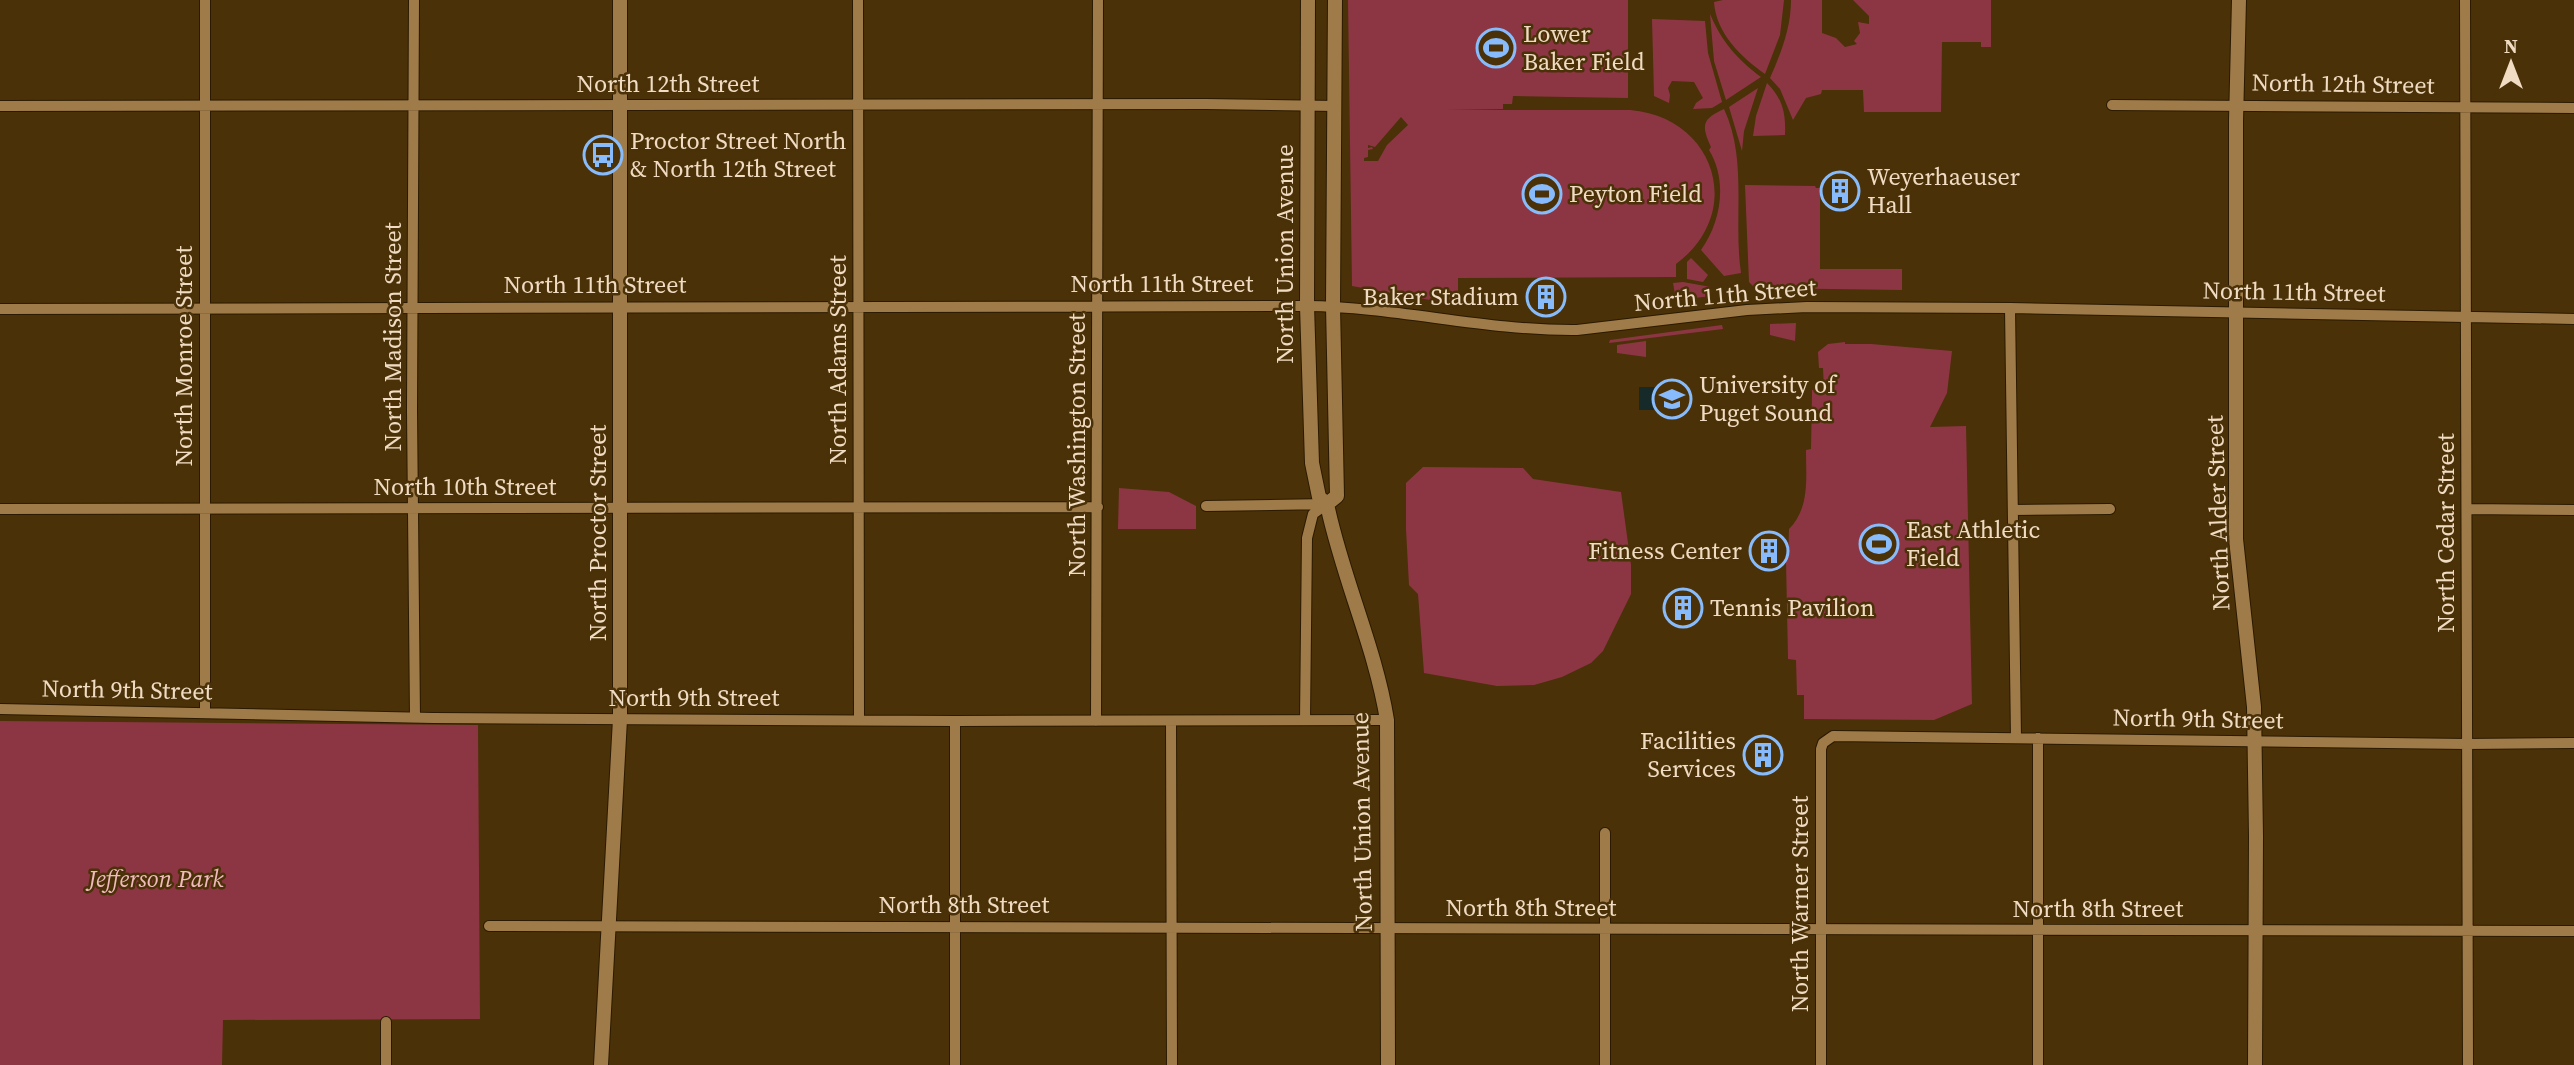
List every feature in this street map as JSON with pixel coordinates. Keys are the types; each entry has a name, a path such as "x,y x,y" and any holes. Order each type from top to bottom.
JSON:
{"street":[{"name":"North Monroe Street","path":"205,0 205,712"},
{"name":"North Madison Street","path":"414,0 412,410 415,717"},
{"name":"North Proctor Street","path":"601,1065 620,719 620,0"},
{"name":"North Adams Street","path":"858,0 859,720"},
{"name":"North Washington Street","path":"1096,721 1098,0"},
{"name":"North Union Avenue","path":"1308,0 1307,306 1312,463 1319,496 1327,504 1365,629 1387,720 1388,1065"},
{"name":"North Union Avenue","path":"1304,720 1307,538 1313,514 1337,496 1333,306 1335,0"},
{"name":"North Alder Street","path":"2239,0 2236,104 2237,548 2252,681 2255,741 2255,1065"},
{"name":"North Cedar Street","path":"2465,0 2468,1065"},
{"name":"North 12th Street","path":"2112,105 2574,108"},
{"name":"North 12th Street","path":"0,106 1335,106"},
{"name":"North 11th Street","path":"0,309 1333,306 1479,325 1553,330 1783,308 2010,308 2574,319"},
{"path":"2010,308 2016,738"},
{"path":"1206,506 1327,504"},
{"name":"North 10th Street","path":"0,509 1098,507"},
{"path":"2012,510 2110,509"},
{"path":"2467,509 2574,510"},
{"name":"North 9th Street","path":"0,709 620,719 1387,720"},
{"path":"955,721 956,1065"},
{"path":"1171,721 1172,1065"},
{"name":"North 9th Street","path":"1823,743 1839,735 2468,744 2574,743"},
{"path":"2038,738 2038,1065"},
{"name":"North Warner Street","path":"1821,1065 1823,743"},
{"path":"1605,833 1605,1065"},
{"name":"North 8th Street","path":"489,926 2574,931"},
{"path":"386,1022 386,1065"}],"green space":[{"path":"1348,0 1628,0 1628,98 1513,96 1512,104 1503,104 1503,109 1447,110 1630,110 1659,116 1683,130 1700,148 1711,170 1715,194 1710,219 1698,243 1676,264 1676,277 1458,278 1458,305 1352,286","holes":["1401,117 1408,125 1387,145 1378,161 1364,161 1364,158 1368,157 1368,150 1373,149 1368,148 1368,145 1375,147"]},
{"path":"1784,0 1780,35 1765,74 1739,52 1719,24 1714,2"},
{"path":"1791,0 1822,0 1822,33 1836,38 1845,47 1857,44 1854,41 1860,33 1858,22 1869,24 1869,16 1853,0 1991,0 1991,47 1981,47 1981,42 1942,42 1941,112 1864,112 1863,90 1822,90 1821,94 1806,98 1793,120 1780,89 1770,78 1787,30"},
{"path":"1710,14 1731,49 1761,77 1726,100 1714,61"},
{"path":"1652,19 1705,21 1708,53 1722,102 1712,108 1693,109 1703,98 1694,82 1672,81 1668,88 1669,103 1654,96"},
{"path":"1767,83 1777,95 1782,107 1785,135 1753,136 1756,116"},
{"path":"1758,88 1744,131 1742,151 1729,107"},
{"path":"1724,109 1736,149 1741,273 1724,276 1701,250 1713,227 1720,201 1719,175 1709,150 1711,147 1705,128 1711,116"},
{"path":"1745,185 1820,188 1820,269 1902,269 1902,290 1755,288 1749,282"},
{"path":"1691,258 1708,275 1703,282 1687,279 1687,262"},
{"path":"1673,283 1711,287 1712,296 1676,300"},
{"path":"1796,323 1795,341 1770,335 1770,324"},
{"path":"1722,325 1723,329 1609,343 1610,340"},
{"path":"1646,341 1646,357 1617,353 1617,345"},
{"name":"East Athletic Field","path":"1845,342 1952,351 1947,393 1930,427 1966,426 1972,704 1934,720 1804,719 1804,695 1797,695 1796,660 1788,659 1786,560 1789,529 1801,512 1804,502 1806,450 1811,449 1812,390 1824,390 1823,368 1819,368 1818,352 1828,344"},
{"path":"1423,467 1523,468 1533,479 1621,492 1631,565 1631,594 1603,651 1591,663 1562,677 1534,685 1497,686 1424,673 1418,594 1409,585 1406,529 1406,483"},
{"path":"1119,488 1169,492 1196,506 1196,529 1118,529"},
{"name":"Jefferson Park","path":"0,721 478,725 480,1019 223,1020 222,1065 0,1065"}],"water":[{"path":"1639,387 1681,387 1681,410 1639,410"}],"place":[{"name":"Lower Baker Field","path":"1496,48"},
{"name":"Proctor Street North & North 12th Street","path":"603,155"},
{"name":"Weyerhaeuser Hall","path":"1840,191"},
{"name":"Peyton Field","path":"1542,194"},
{"name":"Baker Stadium","path":"1546,297"},
{"name":"University of Puget Sound","path":"1672,399"},
{"name":"East Athletic Field","path":"1879,544"},
{"name":"Fitness Center","path":"1769,551"},
{"name":"Tennis Pavilion","path":"1683,608"},
{"name":"Facilities Services","path":"1763,755"}]}
